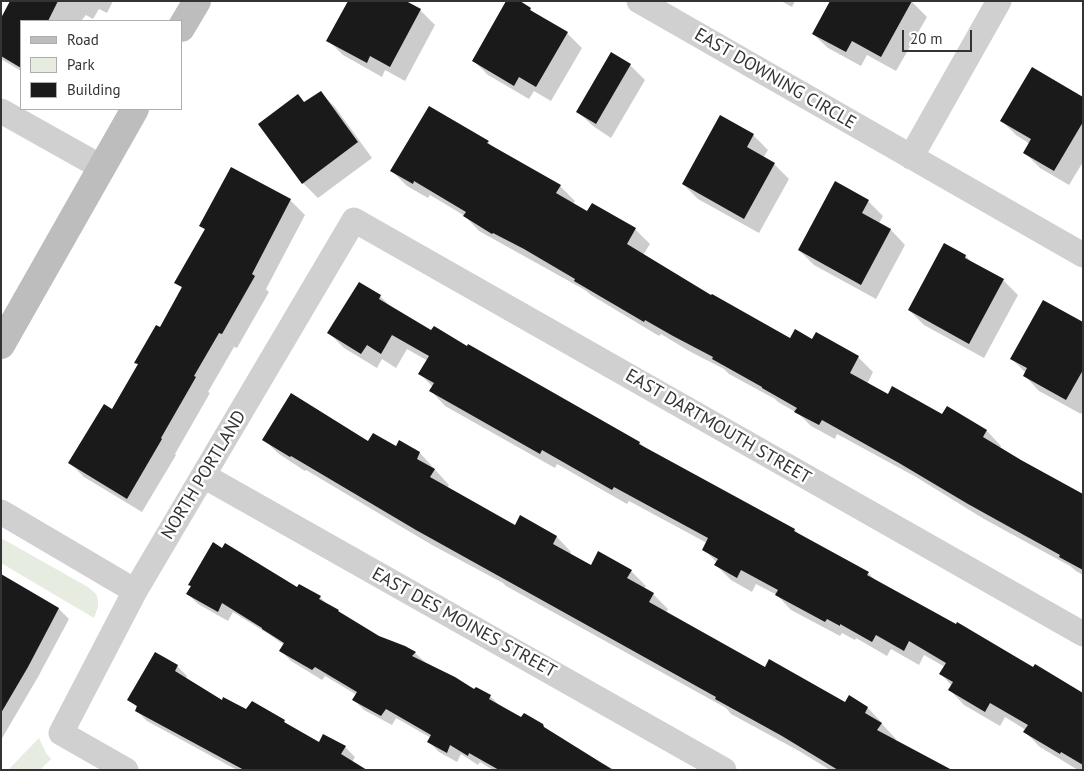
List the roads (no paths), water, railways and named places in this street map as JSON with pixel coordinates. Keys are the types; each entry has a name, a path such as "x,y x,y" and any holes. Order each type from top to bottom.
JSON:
{"main road":[{"path":"182,26 197,1"},
{"path":"1,345 133,110"}],"street":[{"name":"EAST DOWNING CIRCLE","path":"639,1 1083,255"},
{"path":"911,157 999,1"},
{"path":"1,110 101,167"},
{"name":"NORTH PORTLAND","path":"126,770 62,734 135,591 354,220"},
{"name":"EAST DARTMOUTH STREET","path":"354,220 1083,634"},
{"name":"EAST DES MOINES STREET","path":"204,476 724,770"},
{"path":"1,512 135,591"}]}
